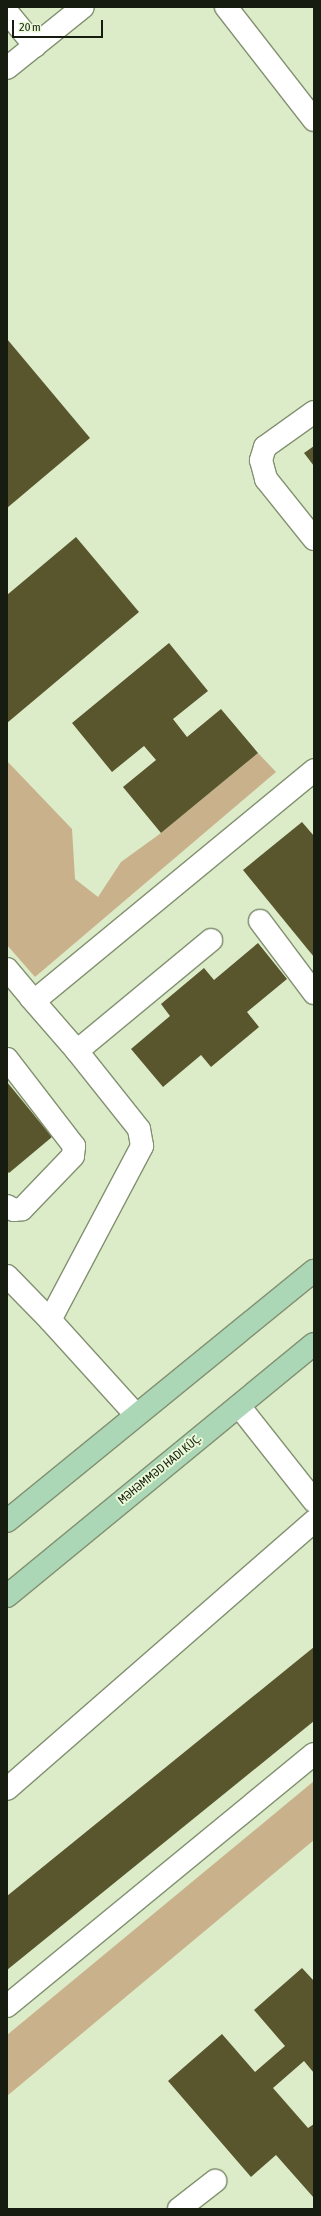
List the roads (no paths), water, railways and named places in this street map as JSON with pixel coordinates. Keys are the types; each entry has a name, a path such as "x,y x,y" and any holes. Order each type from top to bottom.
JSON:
{"main road":[{"path":"7,1521 314,1271"},
{"name":"MƏHƏMMƏD HADI KÜÇ.","path":"7,1596 314,1344"}],"street":[{"path":"7,68 83,7"},
{"path":"226,7 314,120"},
{"path":"7,12 36,46"},
{"path":"314,412 265,447 261,460 266,478 314,539"},
{"path":"31,998 39,997 314,770"},
{"path":"260,921 314,993"},
{"path":"77,1051 211,940"},
{"path":"7,969 77,1051 139,1129 142,1146 50,1320"},
{"path":"7,1059 74,1146 73,1156 22,1209 14,1210 7,1206"},
{"path":"7,1276 50,1320 136,1416"},
{"path":"239,1406 314,1501"},
{"path":"7,1789 314,1521"},
{"path":"7,2006 314,1754"},
{"path":"179,2209 215,2181"}]}
